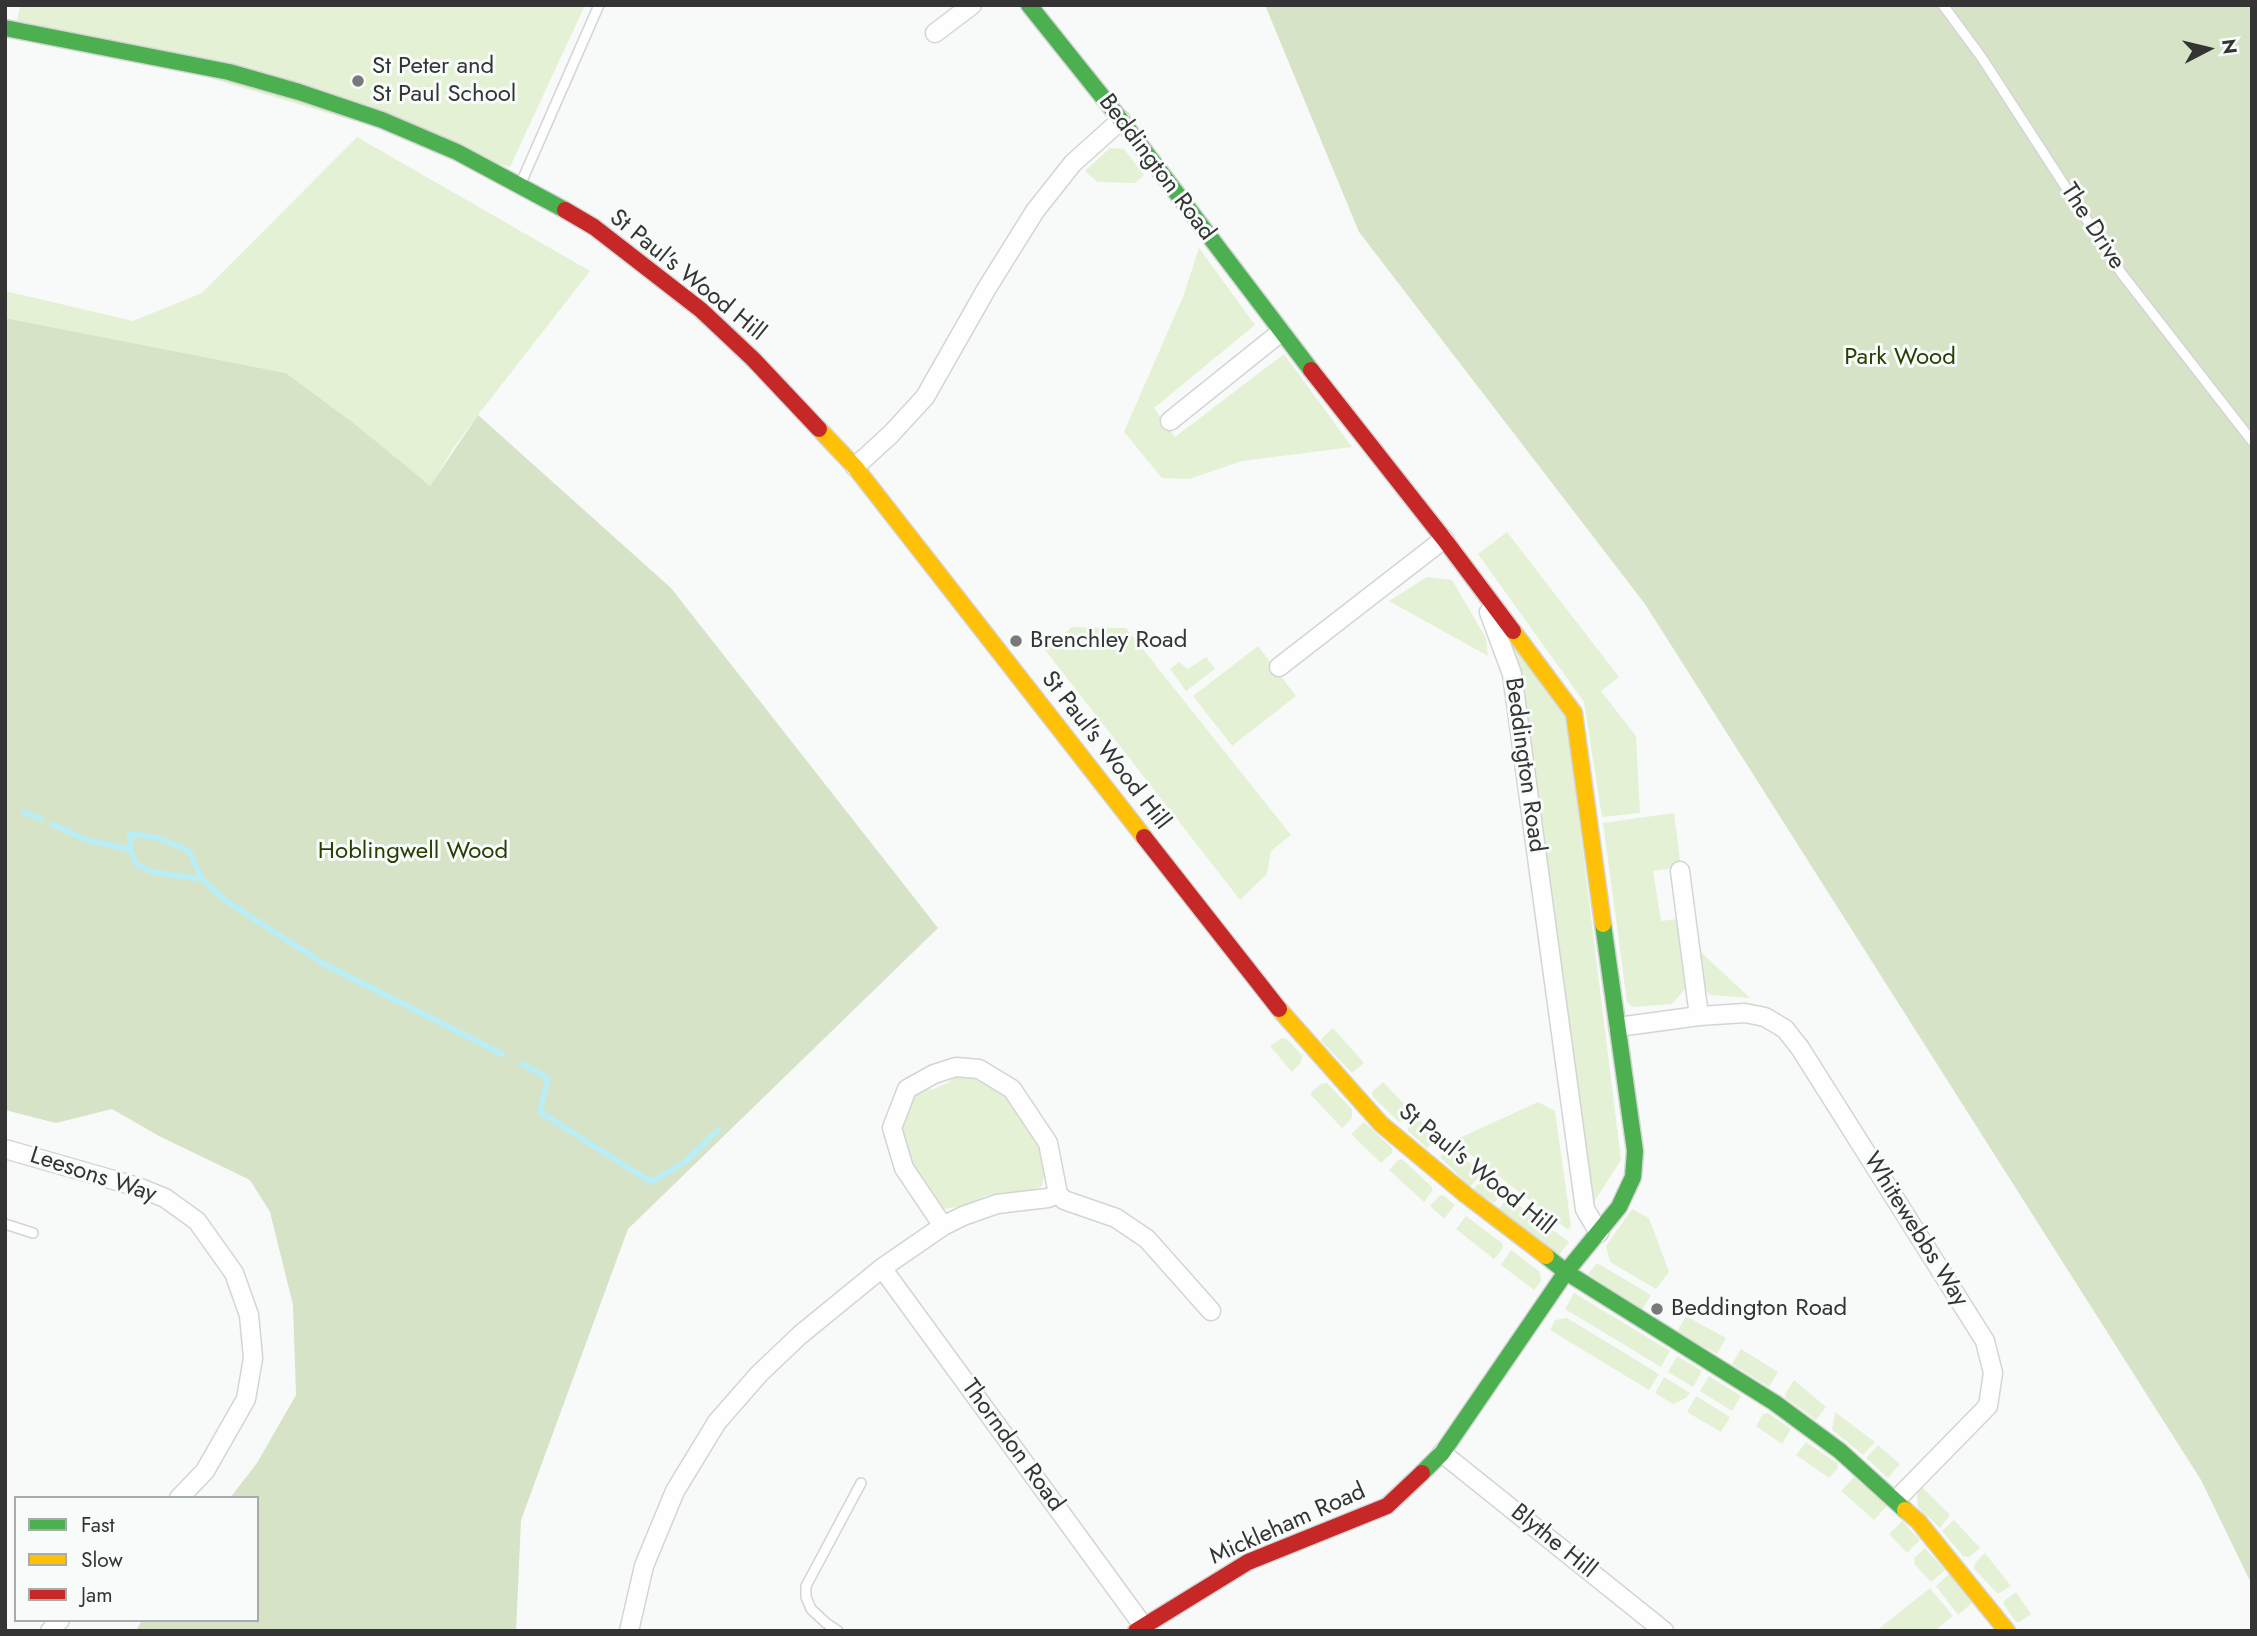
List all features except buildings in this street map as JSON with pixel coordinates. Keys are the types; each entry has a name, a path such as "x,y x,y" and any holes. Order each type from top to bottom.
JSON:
{"street":[{"path":"935,33 972,5"},
{"name":"Beddington Road","path":"1029,5 1444,539 1574,713 1635,1164 1627,1192 1599,1233 1566,1272"},
{"name":"St Paul's Wood Hill","path":"5,28 229,72 382,120 457,152 520,184 594,227 701,310 753,359 855,467 1294,1029 1381,1124 1438,1173 1566,1272 1776,1403 1840,1451 1918,1521 2007,1631"},
{"path":"855,467 891,434 925,397 987,288 1035,211 1073,163 1121,120"},
{"path":"1170,421 1281,332"},
{"path":"1279,667 1444,539"},
{"name":"Beddington Road","path":"1481,589 1512,674 1585,1209 1599,1233"},
{"path":"1680,871 1699,1016"},
{"name":"Whitewebbs Way","path":"1618,1027 1699,1016 1755,1014 1774,1021 1793,1037 1989,1351 1993,1373 1988,1406 1896,1500"},
{"path":"943,1226 904,1168 892,1128 907,1089 934,1074 956,1067 979,1069 1012,1089 1048,1143 1058,1194 1068,1203 1116,1218 1147,1239 1211,1311"},
{"name":"Leesons Way","path":"5,1149 138,1187 165,1198 197,1221 234,1273 249,1315 253,1358 246,1399 205,1471 181,1496"},
{"path":"629,1631 636,1593 656,1534 685,1473 717,1422 774,1358 882,1268 943,1226 997,1204 1048,1198 1058,1194"},
{"name":"Thorndon Road","path":"882,1268 1142,1629"},
{"name":"Mickleham Road","path":"1142,1629 1248,1562 1387,1506 1442,1453 1566,1272"},
{"name":"Blythe Hill","path":"1442,1453 1664,1631"}],"lane":[{"path":"520,184 599,5"},
{"name":"The Drive","path":"1943,5 1982,58 2122,274 2252,441"},
{"path":"5,1224 33,1233"},
{"path":"838,1631 811,1609 806,1597 806,1586 862,1483"}],"green space":[{"path":"20,5 585,5 510,167 17,21"},
{"name":"Park Wood","path":"1265,5 2252,5 2252,1585 2201,1480 1645,604 1359,232"},
{"path":"357,137 590,271 452,450 430,487 355,424 286,373 5,318 5,291 133,321 202,293"},
{"path":"1110,148 1124,149 1144,175 1135,183 1097,182 1085,171"},
{"path":"1199,248 1255,325 1154,408 1175,437 1284,354 1352,447 1242,461 1189,479 1162,478 1124,432 1183,297"},
{"name":"Hoblingwell Wood","path":"5,318 286,373 355,424 430,486 478,415 671,588 938,928 628,1229 521,1520 516,1631 136,1631 141,1622 259,1622 259,1496 232,1496 257,1463 296,1395 293,1305 270,1212 250,1180 159,1136 112,1109 56,1123 5,1110"},
{"path":"1507,532 1619,677 1601,691 1636,736 1640,813 1602,817 1584,702 1478,554"},
{"path":"1427,577 1452,580 1486,638 1488,656 1389,601"},
{"path":"1072,627 1126,628 1291,835 1271,851 1267,874 1240,900 1045,650"},
{"path":"1511,639 1566,715 1621,1160 1592,1205"},
{"path":"1258,646 1296,696 1232,746 1193,696"},
{"path":"1206,657 1215,669 1186,691 1170,669 1179,662 1188,669"},
{"path":"1674,813 1681,867 1653,871 1661,921 1678,919 1687,987 1672,1004 1633,1007 1627,1002 1603,823"},
{"path":"1701,952 1750,998 1711,995 1704,989"},
{"path":"1333,1028 1364,1063 1352,1073 1321,1041"},
{"path":"1282,1038 1287,1039 1302,1056 1301,1062 1292,1072 1270,1046"},
{"path":"959,1073 968,1073 1009,1095 1030,1121 1043,1159 1045,1172 1042,1186 1034,1190 988,1195 963,1206 945,1209 935,1205 908,1157 899,1131 904,1107 916,1091 933,1089 948,1083"},
{"path":"1383,1082 1411,1111 1404,1121 1399,1122 1373,1097 1372,1092"},
{"path":"1327,1083 1352,1109 1352,1118 1342,1128 1310,1094 1320,1084"},
{"path":"1538,1102 1555,1111 1571,1226 1568,1230 1455,1140"},
{"path":"1417,1117 1438,1136 1427,1148 1408,1131"},
{"path":"1364,1122 1392,1148 1392,1153 1381,1163 1351,1134"},
{"path":"1449,1146 1482,1173 1470,1187 1440,1157"},
{"path":"1402,1159 1432,1187 1424,1202 1389,1170"},
{"path":"1484,1176 1503,1191 1494,1203 1473,1190"},
{"path":"1443,1195 1455,1205 1444,1219 1430,1206"},
{"path":"1508,1197 1569,1242 1559,1255 1499,1209"},
{"path":"1632,1209 1649,1218 1669,1272 1656,1289 1610,1262 1606,1246"},
{"path":"1466,1216 1502,1243 1503,1248 1494,1259 1456,1229"},
{"path":"1511,1250 1540,1272 1541,1281 1534,1290 1501,1265"},
{"path":"1597,1263 1651,1295 1642,1310 1588,1274"},
{"path":"1574,1293 1670,1351 1661,1367 1565,1309"},
{"path":"1686,1316 1726,1338 1717,1354 1677,1332"},
{"path":"1567,1318 1659,1374 1649,1390 1550,1330 1555,1320"},
{"path":"1741,1349 1778,1372 1769,1387 1732,1364"},
{"path":"1677,1356 1702,1371 1693,1387 1668,1372"},
{"path":"1709,1376 1741,1396 1732,1411 1700,1391"},
{"path":"1664,1377 1690,1393 1673,1404 1655,1393"},
{"path":"1794,1380 1826,1407 1816,1420 1786,1398 1785,1394"},
{"path":"1696,1396 1730,1417 1721,1432 1687,1412"},
{"path":"1835,1412 1875,1442 1863,1455 1832,1430"},
{"path":"1768,1413 1791,1429 1782,1444 1756,1426 1763,1414"},
{"path":"1806,1442 1837,1463 1838,1468 1829,1478 1796,1455"},
{"path":"1878,1445 1900,1464 1888,1478 1866,1458"},
{"path":"1854,1477 1887,1506 1874,1520 1841,1491"},
{"path":"1922,1487 1950,1515 1940,1528 1918,1507 1917,1493"},
{"path":"1954,1520 1980,1548 1969,1557 1963,1556 1942,1531"},
{"path":"1902,1521 1920,1540 1907,1553 1889,1534"},
{"path":"1925,1548 1945,1570 1931,1582 1915,1565 1914,1558"},
{"path":"1985,1553 2011,1586 1998,1594 1974,1569 1975,1563"},
{"path":"1949,1574 1972,1603 1958,1615 1936,1586"},
{"path":"1930,1588 1953,1616 1934,1631 1876,1631"},
{"path":"2016,1592 2031,1614 2019,1622 2016,1622 2004,1605 2004,1601"}],"waterway":[{"path":"24,812 41,819"},
{"path":"52,824 89,841 130,849"},
{"path":"202,879 152,872 136,864 130,849 130,834 159,838 189,851 202,879 225,900 324,964 502,1054"},
{"path":"522,1064 548,1078 540,1112 651,1182 685,1162 718,1130"}],"traffic: fast":[{"path":"1029,5 1121,120 1311,370"},
{"path":"5,28 229,72 299,92 382,120 457,152 565,210"},
{"path":"1422,1473 1442,1453 1566,1272 1619,1207 1633,1177 1635,1151 1603,924"},
{"path":"1546,1256 1566,1272 1775,1403 1840,1451 1905,1510"}],"traffic: slow":[{"path":"819,429 855,467 1144,837"},
{"path":"1513,631 1574,713 1603,924"},
{"path":"1279,1009 1381,1124 1466,1195 1546,1256"},
{"path":"1905,1510 1918,1521 2007,1631"}],"traffic: jam":[{"path":"565,210 594,227 701,310 753,359 819,429"},
{"path":"1311,370 1513,631"},
{"path":"1144,837 1279,1009"},
{"path":"1136,1631 1248,1562 1387,1506 1422,1473"}],"place":[{"name":"St Peter and St Paul School","path":"358,81"},
{"name":"Brenchley Road","path":"1016,641"},
{"name":"Beddington Road","path":"1657,1309"}]}
